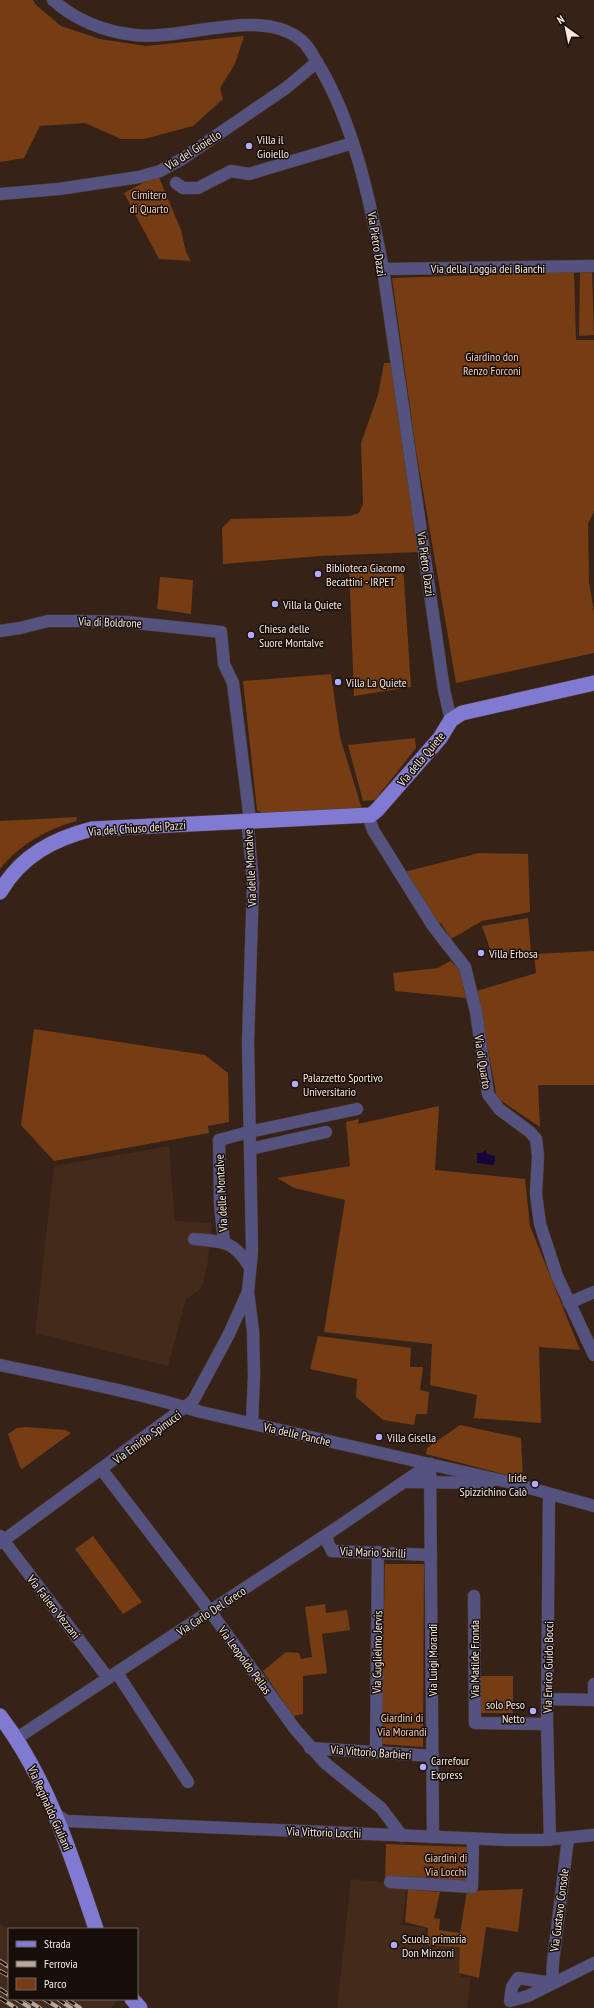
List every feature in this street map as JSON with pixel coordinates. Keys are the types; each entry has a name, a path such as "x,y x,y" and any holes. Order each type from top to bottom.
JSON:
{"main road":[{"name":"Via della Quiete","path":"368,815 377,810 409,774 440,738 451,720 462,713 594,683"},
{"path":"248,821 368,815"},
{"name":"Via del Chiuso dei Pazzi","path":"0,892 12,875 30,856 54,841 77,833 102,828 248,821"},
{"name":"Via Reginaldo Giuliani","path":"0,1716 17,1738 30,1748 42,1766 62,1818 96,1928"},
{"path":"133,2000 140,2008"}],"street":[{"name":"Via Pietro Dazzi","path":"53,0 70,14 100,27 135,36 178,34 232,26 264,25 290,32 302,40 326,78 353,143 371,206 383,269 444,690 451,720"},
{"name":"Via del Gioiello","path":"0,194 66,188 139,177 160,171 188,155 286,88 317,62"},
{"path":"176,183 183,188 198,188 230,171 249,174 353,143"},
{"name":"Via della Loggia dei Bianchi","path":"383,269 594,266"},
{"name":"Via di Boldrone","path":"0,630 20,628 48,621 80,621 127,622 221,632"},
{"name":"Via delle Montalve","path":"221,632 224,664 233,683 249,812 248,821 253,883 248,1042 252,1251 249,1266 248,1292 253,1331 254,1376 252,1423"},
{"name":"Via di Quarto","path":"368,815 373,830 433,926 465,967 476,1012 488,1094 499,1109 530,1132 536,1139 538,1150 536,1184 537,1210 557,1276 594,1355"},
{"path":"249,1132 356,1109"},
{"name":"Via delle Montalve","path":"249,1132 219,1140 220,1204 224,1242 240,1252 249,1266"},
{"path":"250,1149 326,1132"},
{"path":"194,1239 224,1242"},
{"name":"Via Emidio Spinucci","path":"1,1540 102,1470 193,1402 228,1336 248,1292"},
{"path":"569,1303 594,1292"},
{"name":"Via delle Panche","path":"0,1365 508,1482 590,1506"},
{"name":"Via Carlo Del Greco","path":"17,1738 328,1534 430,1464"},
{"name":"Via Luigi Morandi","path":"430,1464 433,1837"},
{"name":"Via Leopoldo Pellas","path":"102,1470 210,1612 310,1748 325,1763 381,1808 402,1836"},
{"path":"405,1482 430,1484 508,1482"},
{"name":"Via Enrico Guido Bocci","path":"549,1494 547,1724 550,1840"},
{"name":"Via Mario Sbrilli","path":"328,1534 327,1541 332,1551 431,1555"},
{"name":"Via Faliero Vezzani","path":"1,1540 113,1675 188,1782"},
{"name":"Via Guglielmo Jervis","path":"376,1752 378,1552"},
{"name":"Via Matilde Fronda","path":"474,1596 475,1723 547,1724"},
{"path":"548,1699 594,1700 594,1684"},
{"name":"Via Vittorio Barbieri","path":"310,1748 433,1756"},
{"name":"Via Vittorio Locchi","path":"62,1818 473,1839 550,1840 594,1835"},
{"name":"Via Gustavo Console","path":"568,1838 553,1962 552,1983 594,1963"},
{"path":"390,1882 472,1887 473,1839"}],"shaded area":[{"path":"169,1146 175,1221 212,1223 207,1267 201,1289 186,1299 168,1366 35,1333 54,1166"},
{"path":"485,1150 487,1154 495,1156 494,1165 477,1163 477,1153 482,1153"},
{"name":"Scuola primaria Don Minzoni","path":"351,1879 407,1885 402,1925 425,1928 425,1943 462,1946 461,1977 471,1977 467,2008 337,2008"},
{"path":"0,1924 8,1928 8,2000 117,2000 111,2008 0,2008"}],"green space":[{"path":"0,0 33,0 36,5 61,26 100,39 146,46 244,36 235,64 220,88 223,99 193,126 144,139 121,139 85,123 40,126 24,158 0,162"},
{"name":"Cimitero di Quarto","path":"158,175 181,230 186,252 191,261 159,259 124,193"},
{"path":"580,271 592,272 594,335 579,336"},
{"name":"Giardino don Renzo Forconi","path":"574,272 576,340 594,340 594,511 588,524 589,582 594,612 594,653 456,683 416,450 392,278"},
{"path":"384,363 391,363 420,552 320,556 223,564 222,528 231,519 350,516 359,513 363,504 361,443 378,395"},
{"path":"349,565 403,565 411,687 354,696"},
{"path":"160,577 193,580 191,614 157,609"},
{"path":"331,674 340,737 362,809 262,813 257,810 243,681"},
{"path":"415,738 416,748 375,800 363,801 348,745"},
{"path":"77,817 76,821 54,829 25,845 0,869 0,821"},
{"path":"479,853 528,854 530,912 482,921 451,939 441,923 437,924 404,872"},
{"path":"528,918 531,952 493,958 482,926"},
{"path":"594,951 594,1085 538,1085 540,1127 497,1098 477,991 536,973 534,954"},
{"path":"450,961 459,968 466,998 395,991 393,973 438,968"},
{"path":"34,1029 205,1055 228,1073 229,1122 208,1126 209,1133 54,1161 21,1125"},
{"path":"439,1106 435,1170 525,1179 530,1226 580,1350 539,1347 541,1423 474,1418 477,1395 430,1385 432,1344 324,1332 345,1200 294,1188 277,1178 350,1166 346,1122 359,1119 358,1124"},
{"path":"318,1336 411,1348 410,1367 423,1367 420,1390 429,1392 427,1414 416,1414 414,1425 383,1420 356,1397 357,1379 310,1369"},
{"path":"460,1425 521,1438 523,1479 426,1454 427,1448"},
{"path":"26,1427 65,1430 71,1433 22,1469 8,1434 17,1428"},
{"path":"93,1536 142,1602 123,1614 75,1549"},
{"name":"Giardini di Via Morandi","path":"385,1564 424,1564 423,1747 381,1744"},
{"path":"325,1604 326,1613 347,1610 350,1630 322,1634 327,1673 303,1676 303,1714 293,1716 263,1671 286,1652 299,1653 301,1659 312,1657 305,1607"},
{"path":"481,1676 513,1676 513,1713 481,1713"},
{"name":"Giardini di Via Locchi","path":"386,1844 469,1847 467,1883 385,1880"},
{"path":"408,1889 440,1892 434,1918 440,1919 439,1930 460,1933 467,1891 523,1889 518,1932 486,1927 479,1978 459,1973 460,1947 427,1945 428,1928 405,1922"}],"railway":[{"path":"0,1961 8,1966"},
{"path":"0,1971 8,1975"},
{"path":"0,1989 8,1994"},
{"path":"0,1998 16,2008"},
{"path":"18,2000 29,2007"},
{"path":"27,2000 40,2008"},
{"path":"46,2000 59,2008"},
{"path":"59,2000 71,2008"},
{"path":"68,2000 80,2008"}],"place":[{"name":"Villa il Gioiello","path":"249,146"},
{"name":"Biblioteca Giacomo Becattini - IRPET","path":"318,574"},
{"name":"Villa la Quiete","path":"275,604"},
{"name":"Chiesa delle Suore Montalve","path":"251,635"},
{"name":"Villa La Quiete","path":"338,682"},
{"name":"Villa Erbosa","path":"481,953"},
{"name":"Palazzetto Sportivo Universitario","path":"295,1084"},
{"name":"Villa Gisella","path":"379,1437"},
{"name":"Iride Spizzichino Calò","path":"535,1484"},
{"name":"solo Peso Netto","path":"533,1711"},
{"name":"Carrefour Express","path":"423,1767"},
{"name":"Scuola primaria Don Minzoni","path":"394,1945"}]}
